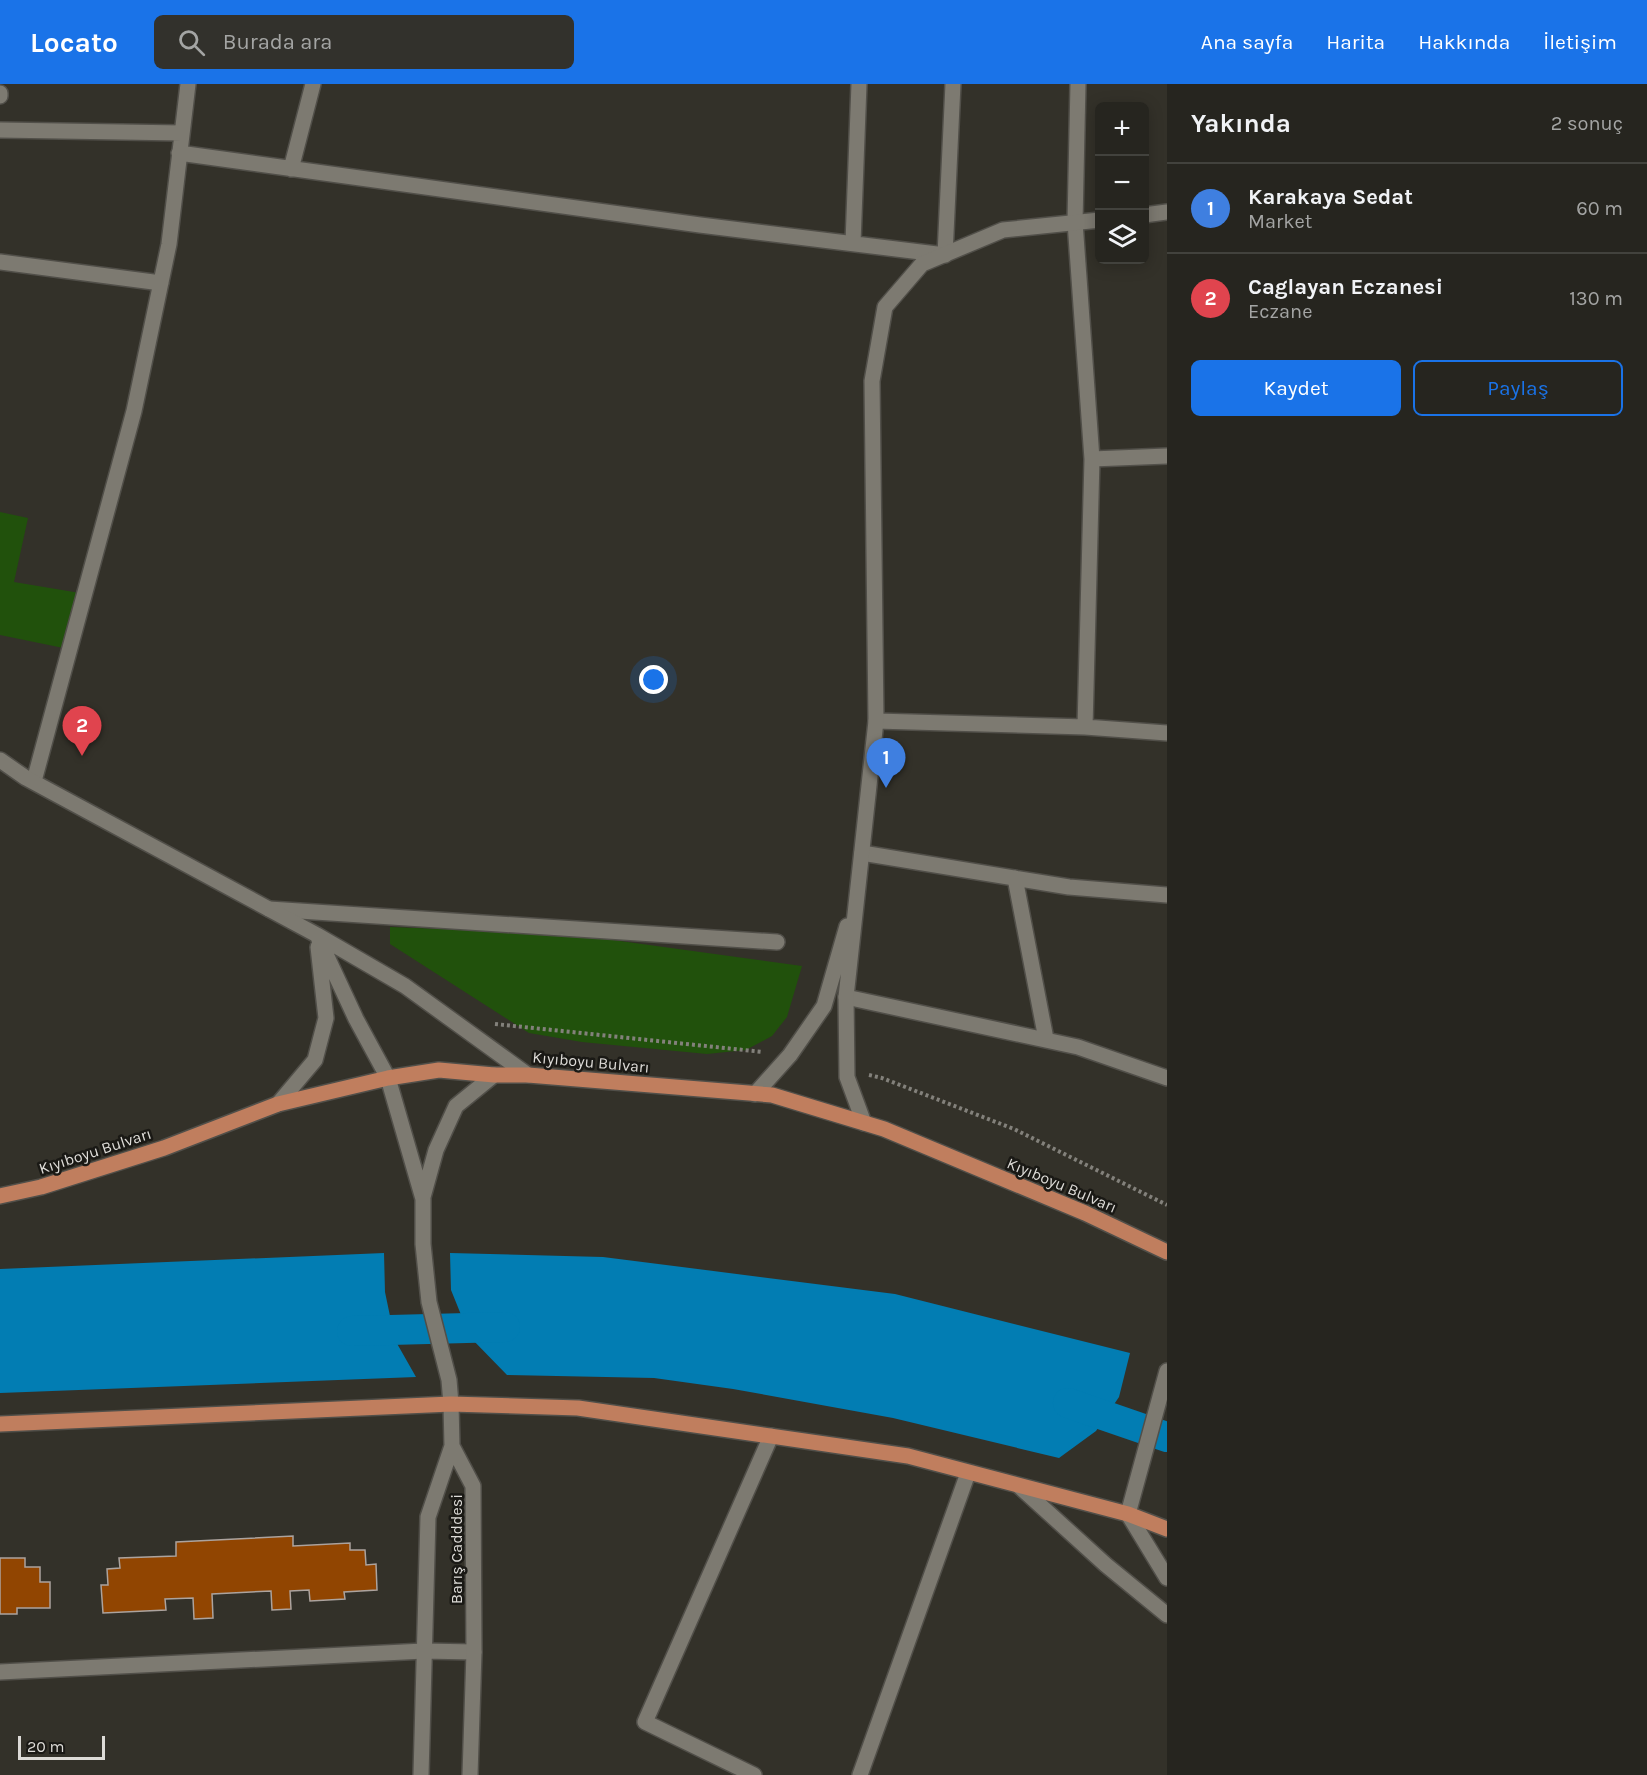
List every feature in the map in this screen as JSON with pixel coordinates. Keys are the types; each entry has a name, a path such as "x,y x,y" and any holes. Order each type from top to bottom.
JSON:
{"main road":[{"name":"Kıyıboyu Bulvarı","path":"0,1196 41,1187 164,1148 278,1104 388,1078 439,1070 528,1074 772,1095 884,1128 1064,1204 1167,1252"},
{"path":"0,1425 451,1404 578,1408 908,1456 1128,1514 1167,1529"}],"street":[{"path":"34,782 134,411 169,244 188,84"},
{"path":"291,169 313,84"},
{"path":"853,243 859,84"},
{"path":"945,255 952,84"},
{"path":"1078,84 1075,222 1092,459 1086,727"},
{"path":"0,130 182,133"},
{"path":"179,153 700,225 945,255"},
{"path":"1149,214 1167,212"},
{"path":"864,1123 847,1077 846,997 876,721 873,381 885,307 922,264 1003,230 1095,220"},
{"path":"0,262 161,283"},
{"path":"1092,459 1167,456"},
{"path":"876,721 1086,727 1167,733"},
{"path":"0,760 34,782 317,935 405,986 528,1074"},
{"path":"862,853 1069,886 1167,895"},
{"path":"1015,878 1046,1039"},
{"path":"755,1094 790,1055 824,1006 858,886"},
{"path":"269,909 777,942"},
{"path":"317,935 356,1019 388,1078 423,1199"},
{"path":"278,1104 315,1060 326,1018 317,935"},
{"path":"846,997 1078,1047 1167,1078"},
{"path":"452,1446 449,1380 429,1302 423,1244 423,1199 436,1150 456,1106 494,1074"},
{"path":"1167,1371 1128,1514 1167,1578"},
{"path":"754,1775 645,1722 771,1436"},
{"name":"Barış Cadddesi","path":"421,1775 428,1517 452,1446"},
{"name":"Barış Cadddesi","path":"452,1446 473,1486 474,1652 470,1775"},
{"path":"860,1775 968,1473"},
{"path":"1019,1486 1106,1565 1167,1616"},
{"path":"0,1672 424,1651 474,1652"}],"green space":[{"path":"0,512 28,518 14,582 86,594 78,651 0,635"},
{"path":"390,927 569,934 802,966 787,1017 772,1036 746,1050 707,1054 582,1042 529,1033 390,944"}],"water":[{"path":"384,1253 385,1292 395,1340 416,1377 0,1393 0,1269"},
{"path":"450,1253 603,1257 895,1294 1130,1353 1119,1397 1096,1431 1059,1458 893,1418 733,1389 654,1378 507,1375 470,1337 451,1290"}],"building":[{"path":"293,1536 293,1546 350,1543 350,1550 365,1550 366,1565 376,1564 377,1590 344,1592 345,1599 310,1601 309,1590 290,1591 291,1609 272,1610 271,1591 212,1594 213,1618 194,1619 193,1598 165,1599 166,1610 103,1613 101,1585 108,1585 107,1569 120,1568 119,1558 176,1556 176,1542"},
{"path":"0,1558 25,1558 25,1567 40,1567 40,1582 50,1582 50,1608 17,1608 17,1614 0,1614"}],"waterway":[{"path":"352,1331 505,1327"},
{"path":"1068,1403 1167,1437"}],"place":[{"name":"Caglayan Eczanesi","path":"82,756"},
{"name":"Karakaya Sedat","path":"886,788"}]}
